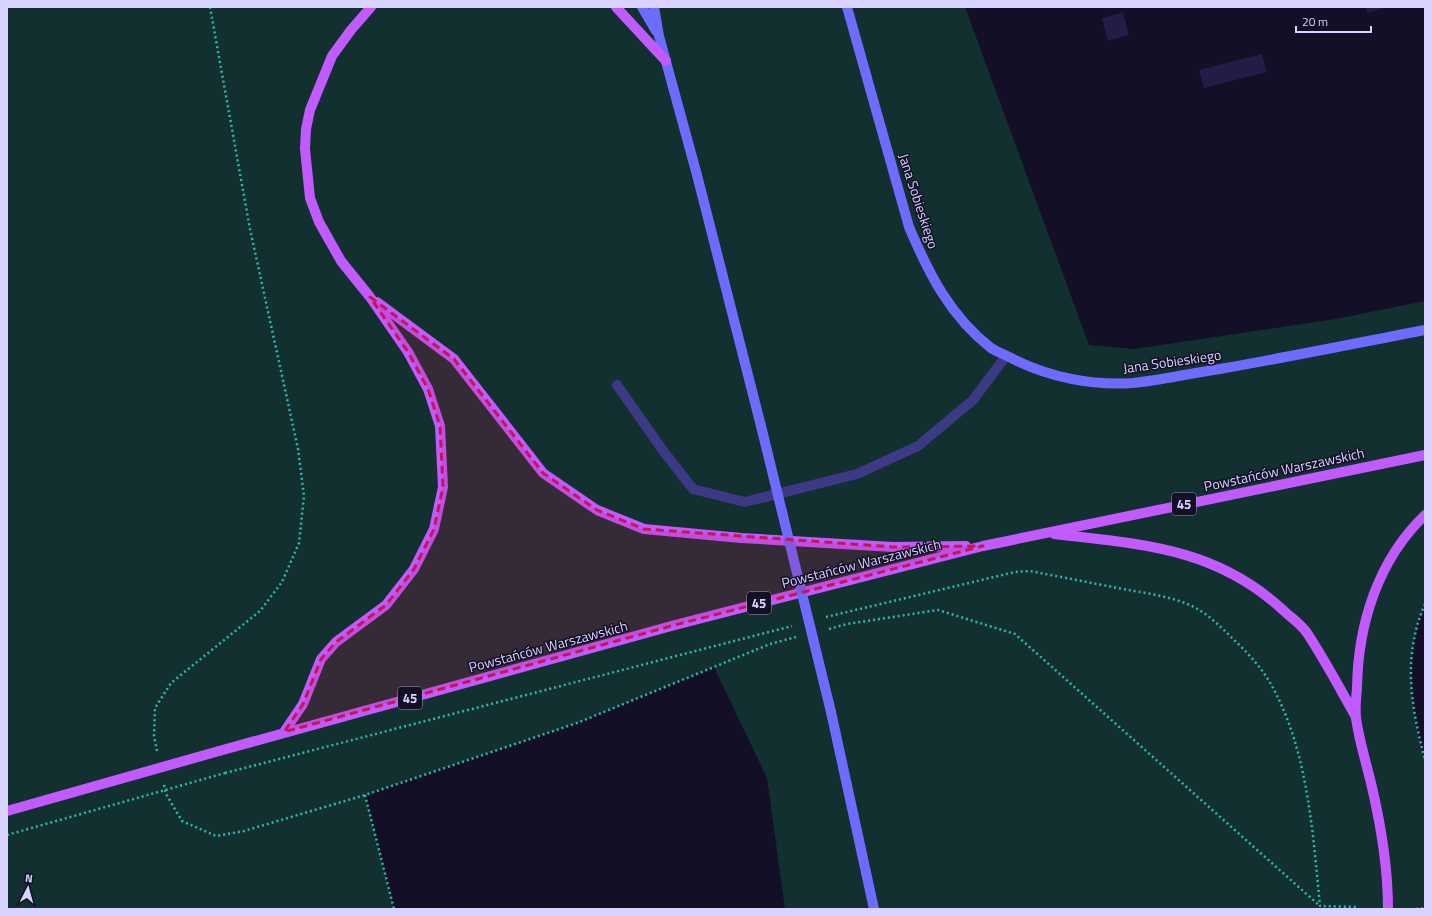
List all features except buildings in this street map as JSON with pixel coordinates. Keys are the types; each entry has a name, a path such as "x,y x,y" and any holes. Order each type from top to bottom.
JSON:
{"main road":[{"path":"284,732 303,704 321,659 336,642 386,605 414,569 434,529 443,487 440,426 428,389 408,352 370,297 340,261 319,222 310,198 305,149 306,129 310,110 332,56 351,30 371,7"},
{"path":"616,7 666,61"},
{"path":"642,7 659,36"},
{"path":"654,7 659,36 699,182 831,712 874,909"},
{"name":"Jana Sobieskiego","path":"847,7 909,227 933,279 955,313 992,349 1031,368 1052,375 1074,379 1132,383 1252,363 1425,330"},
{"path":"370,297 454,359 543,473 597,510 644,529 740,538 893,547 983,546"},
{"name":"Powstańców Warszawskich","path":"7,811 284,732 675,625 983,546 1425,455"},
{"path":"1388,909 1388,877 1381,832 1356,717 1357,669 1364,625 1371,598 1403,539 1425,515"},
{"path":"1044,533 1136,543 1166,548 1212,563 1264,592 1306,632 1356,717"}],"lane":[{"path":"617,384 664,452 693,490 745,502 856,474 918,446 973,400 1006,356"}],"path":[{"path":"159,758 154,736 155,708 171,683 260,611 282,582 299,543 304,496 298,449 250,229 210,7"},
{"path":"818,619 1008,574 1023,572 1164,596 1190,606 1212,619 1245,650 1262,670 1285,712 1295,741 1314,838 1320,906"},
{"path":"1425,604 1418,620 1412,642 1410,669 1414,710 1425,760"},
{"path":"824,630 847,624 938,610 1015,634 1320,906 1356,907"},
{"path":"7,835 225,773 795,625"},
{"path":"163,780 166,794 182,822 216,836 244,831 365,795 577,723 770,644 801,636"},
{"path":"365,795 394,909"},
{"path":"1416,909 1425,908"}],"highlighted area":[{"path":"370,297 454,359 543,473 597,510 644,529 893,547 983,546 675,625 284,732 303,704 321,659 336,642 386,605 414,569 434,529 443,487 440,426 428,389 408,352"}],"green space":[{"path":"7,7 965,7 1089,345 1134,349 1336,319 1425,301 1425,604 1419,620 1412,651 1411,682 1414,713 1425,762 1425,909 785,909 767,778 714,667 577,723 365,795 394,909 7,909"}]}
